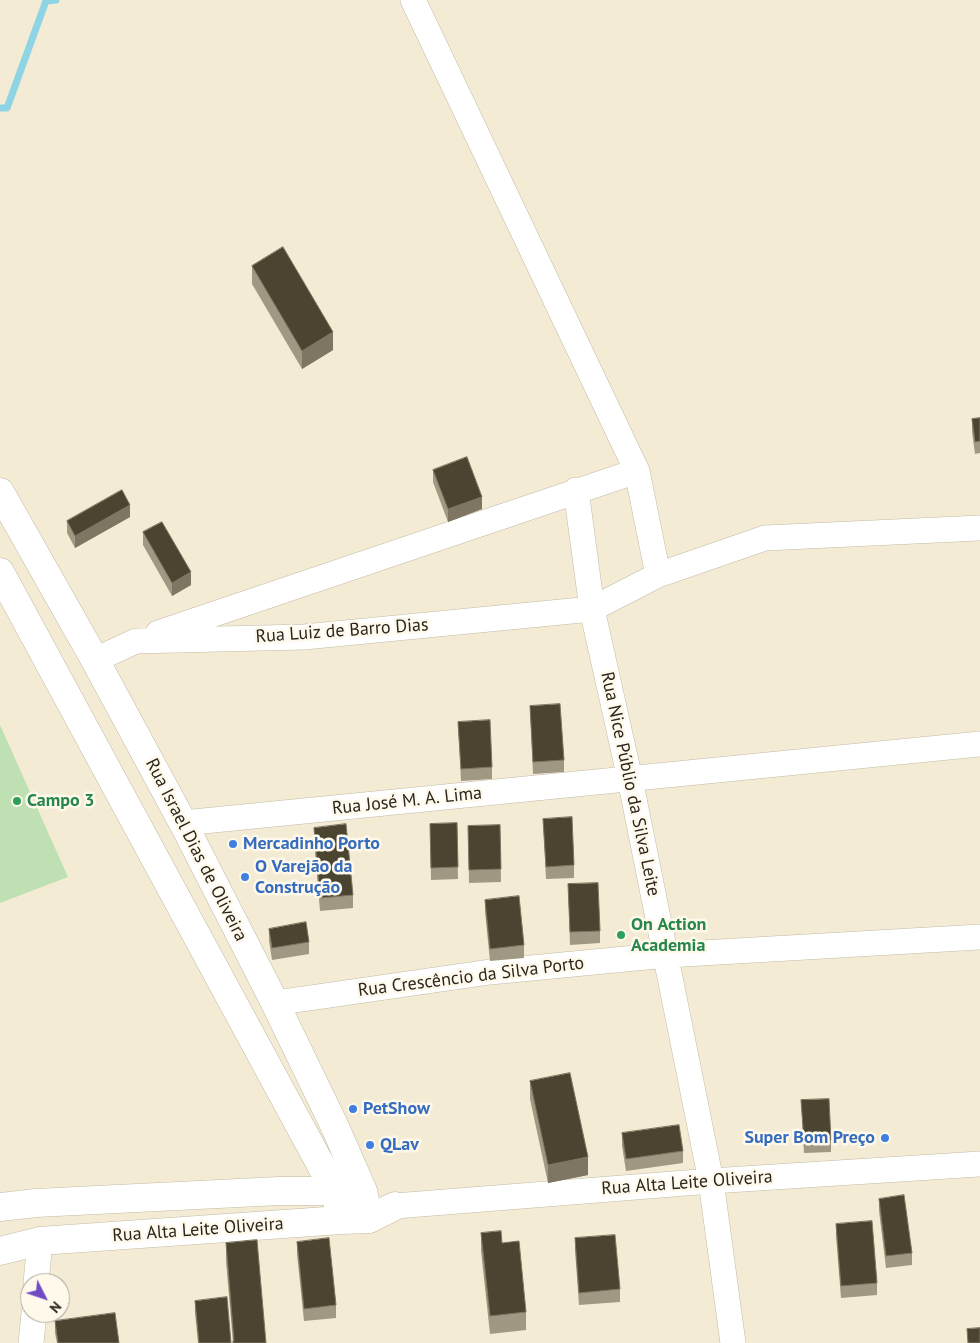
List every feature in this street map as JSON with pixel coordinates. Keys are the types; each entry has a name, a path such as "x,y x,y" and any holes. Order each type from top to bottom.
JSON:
{"main road":[{"name":"Rua Israel Dias de Oliveira","path":"0,492 95,660 183,823 275,1003 335,1128 362,1190 368,1220"},
{"path":"0,572 335,1191 341,1220"},
{"path":"58,678 95,660"},
{"name":"Rua Alta Leite Oliveira","path":"0,1207 36,1203 279,1191 362,1190 395,1206"},
{"name":"Rua Alta Leite Oliveira","path":"0,1251 40,1241 341,1220 368,1220 395,1206"}],"street":[{"path":"413,0 637,471 658,575"},
{"path":"136,641 576,490 637,471"},
{"name":"Rua Nice Públio da Silva Leite","path":"576,490 592,609 667,954 711,1181 733,1343"},
{"path":"592,609 658,575 765,538 980,528"},
{"name":"Rua Luiz de Barro Dias","path":"95,660 136,641 304,637 592,609"},
{"name":"Rua José M. A. Lima","path":"183,823 980,744"},
{"name":"Rua Crescêncio da Silva Porto","path":"275,1003 490,972 667,954 980,937"},
{"name":"Rua Alta Leite Oliveira","path":"395,1206 711,1181 980,1164"},
{"path":"37,1273 40,1241"},
{"path":"31,1343 33,1323"}],"green space":[{"name":"Campo 3","path":"0,725 68,877 0,903"}],"building":[{"path":"283,247 333,332 302,351 252,266"},
{"path":"980,418 980,441 975,442 972,419"},
{"path":"467,457 482,497 448,509 433,470"},
{"path":"122,490 130,505 75,536 67,521"},
{"path":"162,522 191,572 172,583 143,532"},
{"path":"560,704 564,760 533,762 530,706"},
{"path":"490,720 492,767 461,769 458,722"},
{"path":"572,817 574,865 546,867 543,819"},
{"path":"457,823 458,867 431,868 430,824"},
{"path":"346,824 353,895 320,898 314,828"},
{"path":"500,825 501,869 469,870 468,826"},
{"path":"598,883 600,931 570,932 568,884"},
{"path":"519,896 524,945 490,949 485,900"},
{"path":"306,922 309,942 272,948 269,929"},
{"path":"570,1073 588,1157 548,1165 530,1081"},
{"path":"829,1099 831,1140 804,1141 801,1100"},
{"path":"679,1125 683,1151 626,1159 622,1133"},
{"path":"904,1195 912,1253 886,1256 879,1199"},
{"path":"872,1221 877,1283 841,1286 836,1224"},
{"path":"501,1231 502,1243 519,1241 526,1312 490,1316 481,1233"},
{"path":"615,1235 620,1289 579,1293 575,1238"},
{"path":"329,1238 336,1305 304,1309 297,1242"},
{"path":"257,1240 266,1343 233,1343 226,1243"},
{"path":"227,1297 231,1343 199,1343 195,1301"},
{"path":"115,1313 119,1343 58,1343 55,1323 70,1323 70,1319"},
{"path":"980,1328 980,1343 968,1343 967,1329"}],"waterway":[{"path":"0,108 7,108 46,1 56,0"}],"place":[{"name":"Campo 3","path":"17,801"},
{"name":"Mercadinho Porto","path":"233,844"},
{"name":"O Varejão da Construção","path":"245,877"},
{"name":"On Action Academia","path":"621,935"},
{"name":"PetShow","path":"353,1109"},
{"name":"Super Bom Preço","path":"885,1138"},
{"name":"QLav","path":"370,1145"}]}
